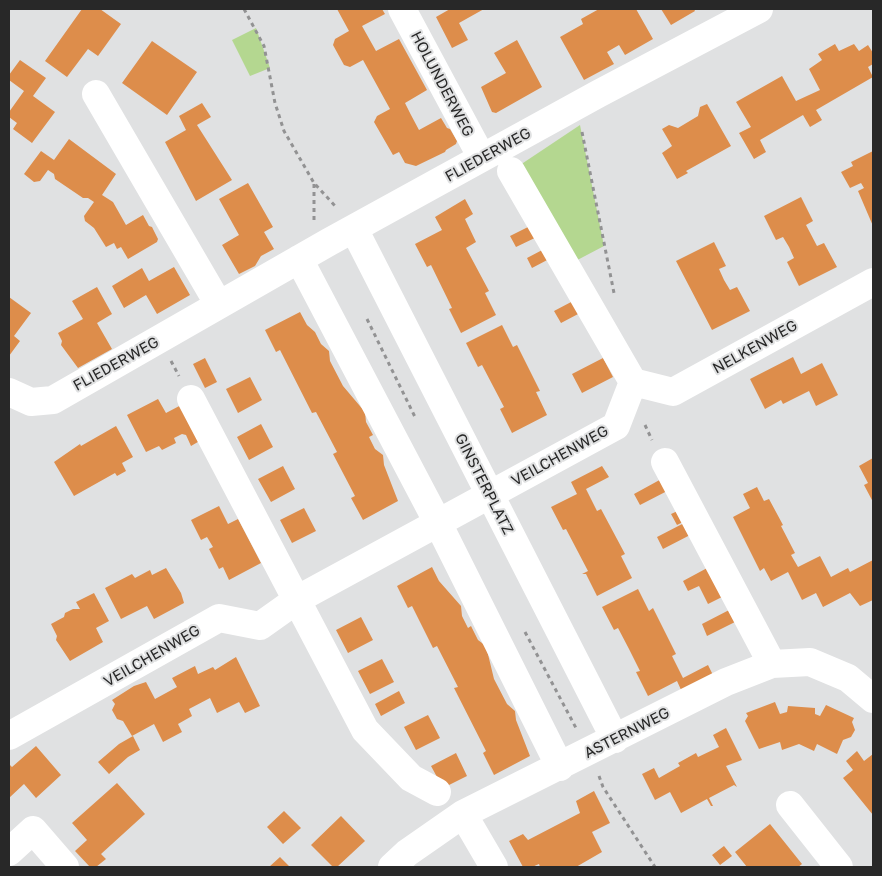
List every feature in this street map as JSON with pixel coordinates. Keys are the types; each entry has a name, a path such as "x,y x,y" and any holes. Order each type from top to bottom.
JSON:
{"street":[{"name":"HOLUNDERWEG","path":"402,9 482,158"},
{"name":"FLIEDERWEG","path":"9,392 30,402 53,400 299,259 759,9"},
{"path":"96,94 219,305"},
{"name":"FLIEDERWEG","path":"511,171 633,382"},
{"name":"GINSTERPLATZ","path":"354,229 615,740"},
{"path":"299,259 438,522 560,767"},
{"name":"NELKENWEG","path":"633,382 673,392 873,282"},
{"name":"VEILCHENWEG","path":"9,736 219,618 260,626 298,599 616,426 633,382"},
{"path":"191,398 365,730 412,778 437,792"},
{"path":"665,462 772,664"},
{"name":"ASTERNWEG","path":"392,867 407,853 463,814 615,740 726,682 772,664 810,662 848,678 873,699"},
{"path":"790,805 838,867"},
{"path":"463,814 494,867"},
{"path":"9,852 33,830 65,867"}],"path":[{"path":"244,9 264,46 275,104 284,131 314,183 354,229"},
{"path":"576,107 614,295"},
{"path":"160,339 191,398"},
{"path":"588,752 603,787 655,867"}],"green space":[{"path":"256,28 270,68 250,76 232,40"},
{"path":"580,125 604,246 566,266 511,171"}],"building":[{"path":"82,9 100,9 121,24 98,56 88,49 67,77 45,61"},
{"path":"337,9 382,9 385,14 362,26 376,51 399,39 427,90 405,103 419,130 441,118 457,141 456,144 445,152 416,166 405,163 399,152 393,155 374,122 377,116 390,109 363,60 350,67 344,65 333,45 335,39 349,31"},
{"path":"450,9 484,9 459,23 468,40 452,48 436,17"},
{"path":"599,9 636,9 653,39 625,55 619,45 607,52 614,64 584,80 560,37 583,24 581,19"},
{"path":"661,9 694,9 695,11 671,25"},
{"path":"517,40 542,87 496,113 492,112 481,87 506,73 494,53"},
{"path":"152,41 197,72 167,115 122,83"},
{"path":"835,44 839,51 854,44 859,51 868,45 873,53 873,64 868,67 873,77 816,110 822,120 810,127 803,115 760,140 766,152 754,159 739,133 751,127 736,102 782,76 796,101 820,90 809,69 822,60 818,54"},
{"path":"20,60 46,78 33,96 55,112 32,143 13,129 17,123 9,117 9,112 24,91 9,80 9,75"},
{"path":"202,103 211,117 197,125 232,180 196,201 165,142 186,130 179,116"},
{"path":"707,104 731,146 686,171 688,173 677,179 662,153 672,146 662,129 669,125 678,128 698,116 700,107"},
{"path":"69,139 116,174 102,195 113,202 126,225 143,215 149,226 152,227 158,239 157,242 128,259 121,247 117,249 114,243 106,247 94,228 85,221 84,216 94,202 88,198 83,198 55,179 54,174 48,170 40,181 34,182 24,174 41,151 54,160"},
{"path":"873,151 873,226 858,191 864,188 861,183 850,188 841,172 853,166 851,162"},
{"path":"248,183 273,227 264,232 274,249 261,256 255,266 239,274 222,245 239,235 219,199"},
{"path":"801,197 813,221 806,225 817,246 824,243 837,267 799,286 787,262 794,258 789,247 783,237 776,240 764,216"},
{"path":"465,199 473,214 465,219 476,242 466,248 489,291 485,293 496,315 461,333 449,309 452,308 431,265 427,267 415,244 442,230 435,217"},
{"path":"528,227 541,235 516,247 510,236"},
{"path":"714,242 726,266 719,269 724,280 730,290 737,287 750,311 712,330 676,261"},
{"path":"546,248 551,258 532,268 527,258"},
{"path":"174,267 190,295 157,314 146,295 124,308 112,286 142,268 149,281"},
{"path":"97,287 112,314 97,323 112,349 78,368 61,345 62,341 58,333 83,319 72,301"},
{"path":"9,297 31,313 14,336 20,341 9,356"},
{"path":"573,301 580,313 561,323 554,311"},
{"path":"300,312 307,325 315,332 321,344 329,351 330,361 343,386 365,412 366,422 373,435 369,437 375,449 383,455 384,465 398,501 363,520 351,498 355,496 333,454 337,452 316,412 312,413 280,350 276,352 265,330"},
{"path":"502,325 513,347 517,345 540,391 536,392 547,415 512,433 500,409 504,407 482,365 478,367 466,343"},
{"path":"793,357 801,374 822,363 838,395 816,406 809,391 783,404 781,400 765,409 750,379"},
{"path":"205,358 217,382 205,388 193,364"},
{"path":"603,358 613,377 582,393 572,374"},
{"path":"250,377 262,400 238,413 226,389"},
{"path":"158,399 166,413 185,403 203,439 191,446 186,435 182,434 174,438 176,443 162,450 159,446 146,452 127,415"},
{"path":"261,424 273,447 249,460 237,437"},
{"path":"116,426 133,457 122,463 126,471 117,476 115,473 74,496 54,462 80,444 81,446"},
{"path":"873,458 873,502 864,485 868,483 859,466"},
{"path":"283,466 295,489 271,502 258,479"},
{"path":"602,466 609,477 586,489 597,511 601,509 625,554 621,556 632,578 597,596 586,574 582,574 588,571 566,529 563,530 551,507 577,494 571,482"},
{"path":"665,477 671,489 640,505 634,494"},
{"path":"757,487 764,501 769,499 783,525 781,526 795,553 791,555 798,567 820,556 831,577 848,568 850,572 873,560 873,600 860,606 850,593 823,607 816,593 802,600 788,572 771,581 764,568 760,571 733,517 750,508 743,494"},
{"path":"219,506 228,524 238,519 261,563 229,580 223,567 219,569 209,549 213,547 207,537 201,540 191,520"},
{"path":"304,508 316,531 292,543 280,520"},
{"path":"682,509 687,520 677,525 671,514"},
{"path":"688,521 694,533 663,549 657,537"},
{"path":"432,567 439,581 461,606 462,616 468,628 471,626 478,640 486,646 494,679 507,704 515,711 516,720 530,756 494,775 483,753 486,751 454,688 458,687 437,646 433,648 412,606 408,608 397,586"},
{"path":"709,567 726,595 708,604 699,586 688,591 683,581"},
{"path":"166,568 181,593 184,603 154,619 147,606 121,619 105,588 132,574 135,578 150,570 152,575"},
{"path":"638,589 649,611 653,608 676,654 672,656 683,678 708,665 713,675 682,692 677,681 648,696 636,672 640,671 629,649 618,628 614,630 602,607"},
{"path":"94,593 109,621 96,628 103,642 70,661 56,640 57,636 51,624 64,617 65,613 73,609 80,609 76,602"},
{"path":"733,608 739,620 707,636 702,624"},
{"path":"361,617 373,640 348,653 336,630"},
{"path":"236,657 260,706 245,713 239,702 217,713 210,698 189,709 192,716 178,724 182,732 163,742 154,724 132,736 123,721 117,719 112,710 115,704 112,700 134,686 146,682 155,699 177,687 172,678 195,666 198,674 213,667 215,670"},
{"path":"382,659 394,682 370,694 358,671"},
{"path":"399,691 405,703 381,716 375,704"},
{"path":"775,702 780,714 787,712 788,706 815,708 815,714 820,716 826,705 854,718 852,722 855,730 851,737 843,740 837,754 817,744 814,751 799,744 782,750 780,742 759,749 745,721 748,716 746,713"},
{"path":"428,715 440,738 416,750 404,727"},
{"path":"726,728 742,760 726,766 737,787 734,785 709,798 713,806 711,806 707,799 681,813 670,792 655,800 642,774 654,768 659,778 680,766 678,763 696,753 698,757 719,747 713,735"},
{"path":"133,736 140,750 128,757 109,774 98,762 119,744"},
{"path":"36,746 61,775 36,798 24,784 9,798 9,764 12,767"},
{"path":"857,751 864,761 873,754 873,815 843,778 853,770 846,761"},
{"path":"456,753 467,776 443,788 431,766"},
{"path":"117,783 145,814 101,854 106,859 96,867 90,867 75,851 87,840 72,823"},
{"path":"594,791 610,823 592,832 602,852 576,867 540,867 539,864 532,867 523,867 509,841 523,834 528,840 580,813 576,801"},
{"path":"284,811 301,828 283,844 267,827"},
{"path":"341,816 365,841 337,867 333,867 311,845"},
{"path":"770,824 802,864 798,867 747,867 735,852"},
{"path":"724,846 732,856 720,865 712,855"},
{"path":"280,857 290,867 269,867"}]}
